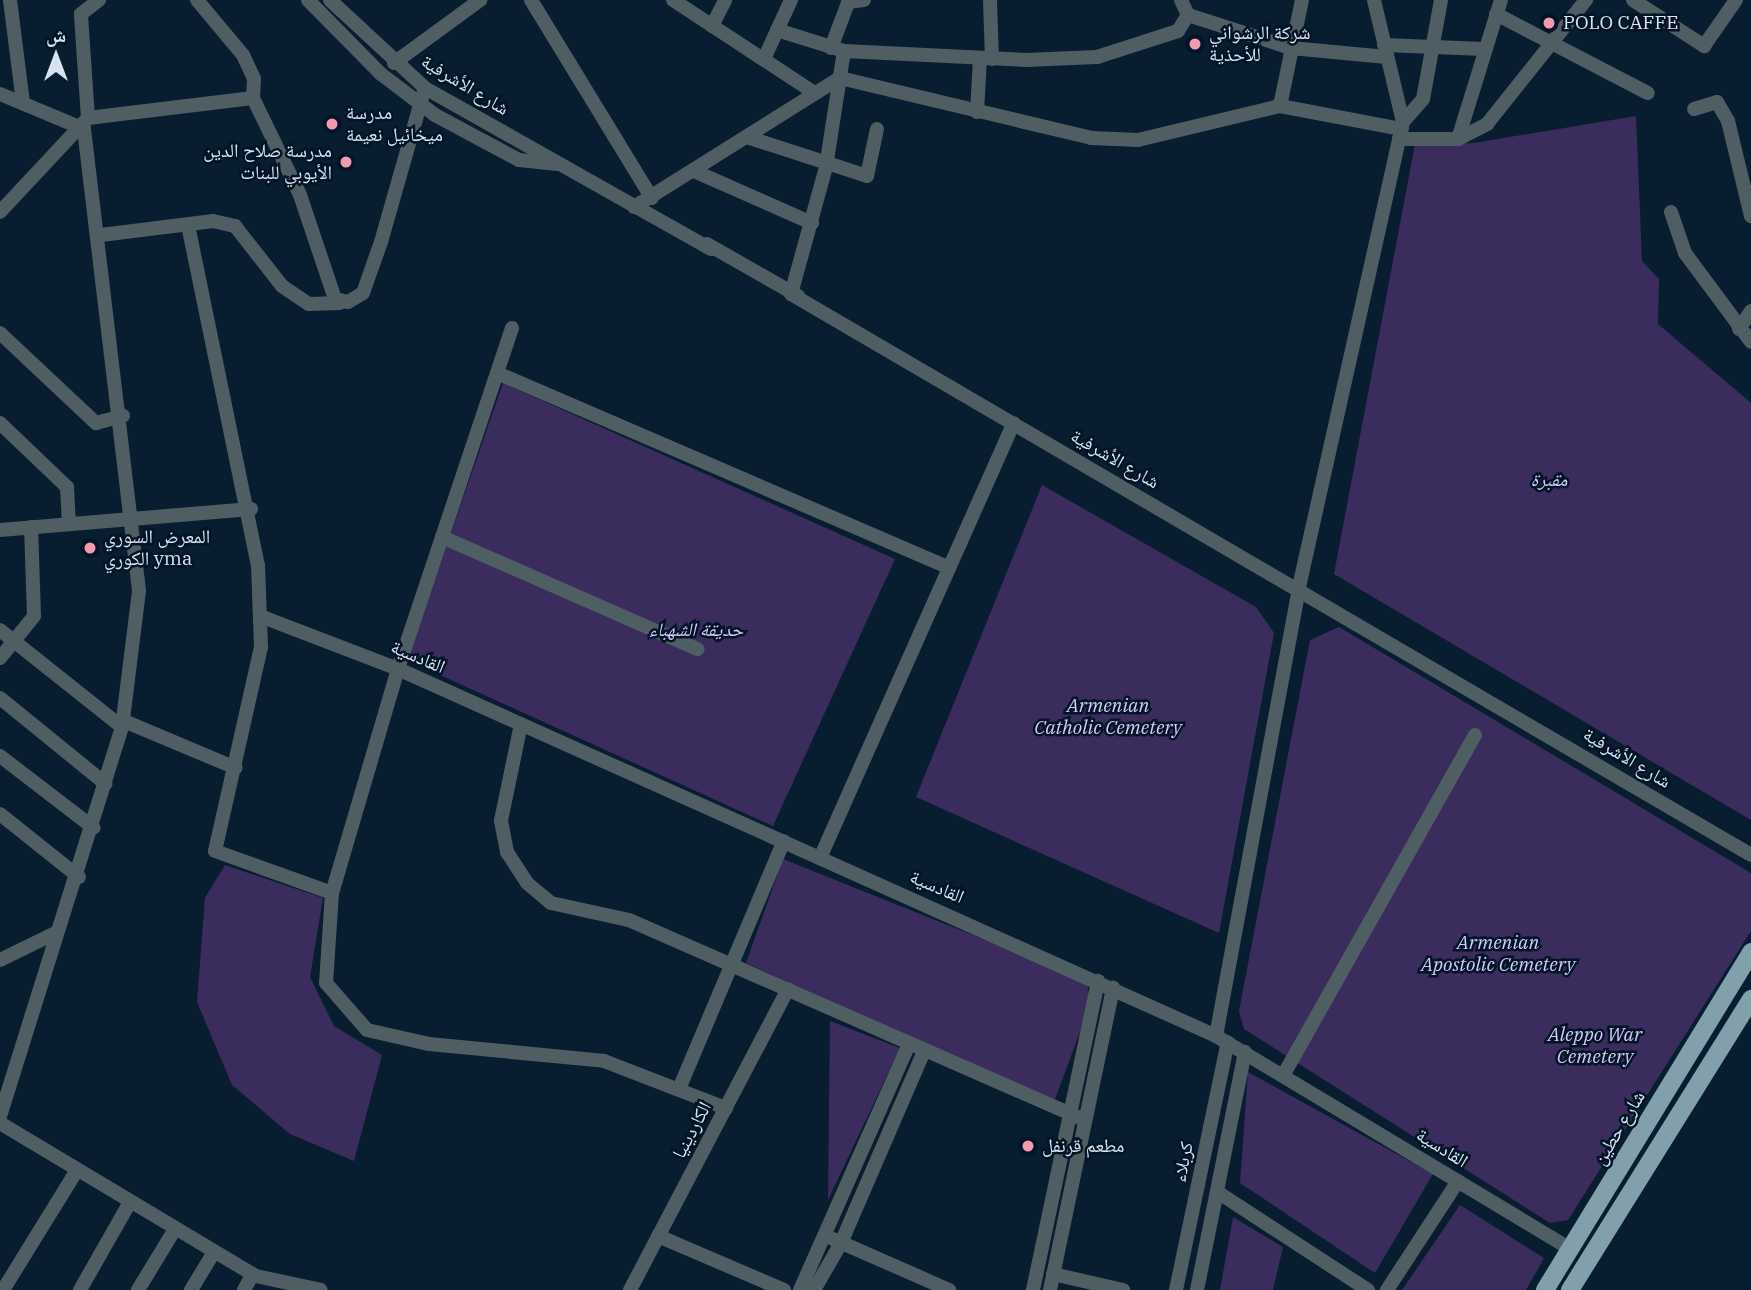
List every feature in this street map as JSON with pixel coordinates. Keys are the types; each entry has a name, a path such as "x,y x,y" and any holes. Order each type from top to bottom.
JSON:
{"main road":[{"name":"شارع حطين","path":"1545,1290 1751,952"},
{"path":"1570,1290 1751,999"}],"street":[{"path":"10,0 23,103"},
{"path":"0,1116 55,933 79,877 123,724 139,591 135,518 123,416 92,166 83,122 79,7 99,0"},
{"path":"197,0 243,55 254,79 253,98 300,195 340,303"},
{"name":"شارع الأشرفية","path":"308,0 421,105 519,160 558,164"},
{"name":"شارع الأشرفية","path":"330,0 394,63 425,88 791,294 867,341 1484,694 1751,855"},
{"path":"394,63 480,0"},
{"path":"531,0 652,198"},
{"path":"673,0 813,92"},
{"path":"712,26 725,0"},
{"path":"764,60 791,0"},
{"path":"791,294 826,167 840,78 837,50 849,1 864,0"},
{"path":"1181,0 1188,15 1291,48 1386,51 1432,46 1484,49"},
{"path":"1280,106 1302,0"},
{"path":"1374,0 1401,130"},
{"path":"1401,130 1423,99 1441,0"},
{"path":"634,207 747,137 813,92 840,78 1091,138 1138,140 1280,106 1458,139 1488,124 1548,42 1586,0"},
{"path":"1633,0 1704,46 1736,0"},
{"path":"977,112 993,1"},
{"path":"1458,139 1499,7 1548,42 1648,93"},
{"path":"777,30 837,50 986,59 1097,57 1178,31 1188,15"},
{"path":"101,235 188,225 236,226 282,286 309,304 340,303 363,293 425,88"},
{"path":"3,99 83,122 253,98"},
{"path":"1693,109 1717,102 1728,121 1747,190 1751,216"},
{"path":"0,212 83,122"},
{"path":"747,137 826,167 867,176 877,129"},
{"name":"كربلاء","path":"1176,1290 1299,587 1401,130"},
{"path":"694,171 812,223"},
{"path":"1671,212 1685,253 1751,342"},
{"path":"188,225 251,509 260,616 261,647 236,768 215,851 332,893"},
{"path":"1739,329 1751,311"},
{"path":"512,328 398,668 332,893 323,952 326,984 366,1030 429,1044 604,1061 726,1108"},
{"path":"0,333 96,422 123,416"},
{"path":"497,373 949,568"},
{"path":"0,423 67,487 69,524"},
{"path":"820,858 1014,423"},
{"path":"0,530 251,509"},
{"path":"0,659 34,616 32,527"},
{"path":"442,537 697,649"},
{"name":"القادسية","path":"260,616 398,668 1222,1039 1570,1249"},
{"path":"0,630 123,724 236,768"},
{"path":"0,698 106,784"},
{"path":"521,724 501,821 508,852 527,883 551,903 629,920 733,963 924,1051 1085,1120"},
{"path":"1284,1074 1475,735"},
{"path":"0,756 94,828"},
{"path":"0,814 79,877"},
{"path":"679,1089 784,841"},
{"path":"0,960 55,933"},
{"path":"1033,1290 1097,981"},
{"path":"1050,1290 1113,988"},
{"name":"الكاردينيا","path":"630,1290 788,989"},
{"path":"814,1290 909,1044"},
{"path":"800,1290 835,1240 924,1051"},
{"path":"1197,1290 1219,1192 1245,1052"},
{"path":"0,1123 253,1274 297,1288 321,1290"},
{"path":"3,1290 77,1170"},
{"path":"1387,1290 1458,1181"},
{"path":"1219,1192 1368,1290"},
{"path":"80,1290 130,1202"},
{"path":"138,1290 175,1229"},
{"path":"658,1236 784,1290"},
{"path":"835,1240 949,1290"},
{"path":"191,1290 214,1252"},
{"path":"244,1290 253,1274"},
{"path":"1053,1274 1123,1290"}],"green space":[{"name":"مقبرة","path":"1636,116 1642,261 1659,279 1658,324 1751,403 1751,820 1334,574 1415,144 1474,143"},
{"name":"حديقة الشهباء","path":"503,383 895,559 773,826 407,660"},
{"name":"Armenian Catholic Cemetery","path":"1042,485 1256,607 1274,633 1219,933 916,797"},
{"name":"Armenian Apostolic Cemetery","path":"1339,627 1751,873 1751,931 1568,1220 1550,1223 1244,1029 1239,1011 1310,640"},
{"path":"783,859 1087,981 1090,1005 1054,1102 746,963"},
{"path":"225,865 323,898 310,977 334,1026 382,1055 354,1161 290,1134 232,1085 197,1002 205,898"},
{"path":"830,1021 900,1048 828,1200"},
{"path":"1248,1072 1433,1174 1375,1273 1240,1183"},
{"path":"1460,1205 1544,1258 1526,1290 1402,1290"},
{"path":"1233,1217 1283,1247 1273,1290 1220,1290"}],"place":[{"name":"POLO CAFFE","path":"1549,23"},
{"name":"شركة الرشواني للأحذية","path":"1195,44"},
{"name":"مدرسة ميخائيل نعيمة","path":"332,124"},
{"name":"مدرسة صلاح الدين الأيوبي للبنات","path":"346,162"},
{"name":"المعرض السوري الكوري yma","path":"90,548"},
{"name":"مطعم قرنفل","path":"1028,1146"}],"park label":[{"name":"Aleppo War Cemetery","path":"1595,1046"}]}
